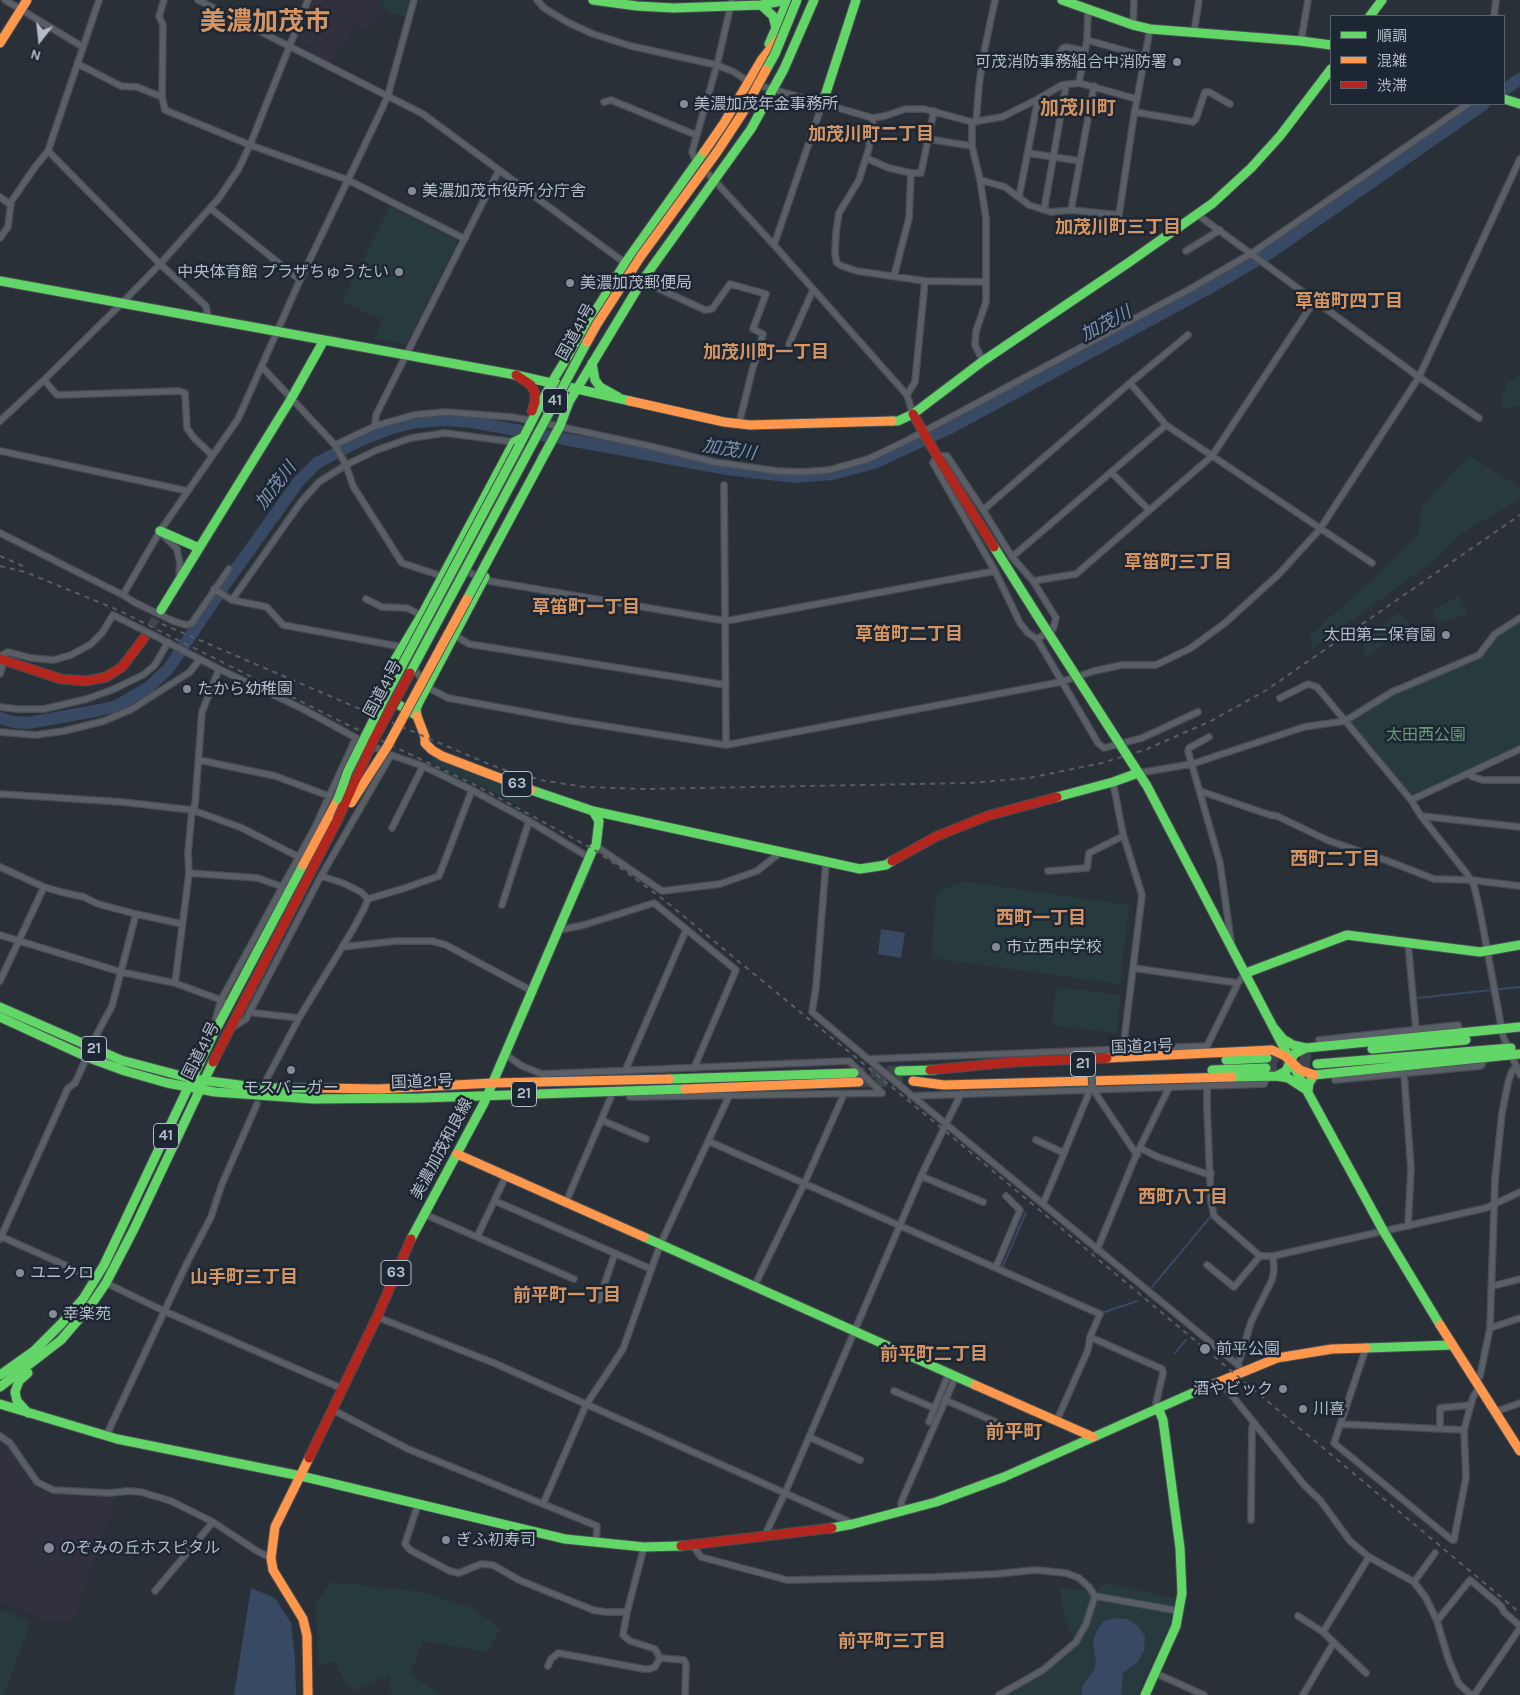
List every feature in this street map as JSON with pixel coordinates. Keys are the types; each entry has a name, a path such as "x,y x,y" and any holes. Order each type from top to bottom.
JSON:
{"main road":[{"path":"0,44 27,0"},
{"path":"593,0 637,6 674,8 732,3 761,5 788,0"},
{"path":"338,799 348,770 382,703 552,382 625,263 704,152 749,82 762,59 788,0"},
{"name":"国道41号","path":"0,1387 43,1355 69,1332 106,1283 134,1229 199,1090 304,875 338,799 581,344 627,269 734,122 769,60 796,0"},
{"name":"国道41号","path":"0,1375 19,1362 44,1340 83,1299 96,1279 125,1224 193,1079 212,1038 226,1001 338,819 372,741 597,324 641,256 717,152 742,114 775,54 796,0"},
{"path":"762,59 804,5 812,0"},
{"path":"417,716 416,710 427,687 559,429 569,402 642,281 684,220 715,181 750,129 774,89 801,33 812,0"},
{"path":"822,102 856,0"},
{"path":"1062,0 1133,26 1150,30 1301,40 1330,45"},
{"path":"1371,15 1382,0"},
{"path":"761,5 773,16 776,28"},
{"path":"0,281 208,317 516,375 739,424 898,421 913,414 983,361 1198,215 1251,168 1301,110 1330,70"},
{"path":"1505,100 1520,104"},
{"path":"552,382 574,374 582,360 602,340 612,323 622,314"},
{"path":"161,610 291,399 324,340"},
{"path":"592,363 595,380 600,387 618,397"},
{"path":"417,716 396,703 389,696 386,685 390,668 523,435 535,402 535,393 531,385 516,375"},
{"path":"523,435 563,390 577,388"},
{"path":"913,414 1040,620 1147,786 1232,950 1384,1232 1452,1345 1520,1451"},
{"path":"338,819 354,799 387,747 551,445"},
{"path":"160,531 199,548"},
{"path":"2,659 61,679 86,681 106,677 122,667 144,634"},
{"name":"63","path":"417,716 425,737 425,743 442,756 563,802 593,811"},
{"path":"593,811 860,869 886,866 938,836 1003,810 1053,799 1114,782 1138,773"},
{"name":"美濃加茂和良線","path":"308,1695 307,1636 303,1619 273,1570 271,1558 275,1527 343,1389 416,1229 488,1095 506,1055 593,849 596,846 599,821 593,811"},
{"path":"1246,973 1347,935 1480,952 1520,945"},
{"name":"国道21号","path":"0,1007 121,1060 193,1079 262,1088 380,1089 493,1083 625,1081 854,1073"},
{"name":"国道21号","path":"0,1017 86,1057 126,1071 199,1090 313,1099 611,1094 859,1082"},
{"path":"1318,1055 1502,1032 1520,1027"},
{"path":"1274,1028 1283,1039 1318,1055 1513,1053"},
{"path":"1272,1050 1274,1028"},
{"path":"1318,1055 1460,1033 1502,1032 1520,1035"},
{"path":"930,1070 1013,1062 1272,1050 1291,1060 1300,1070 1314,1075 1485,1059 1513,1053 1520,1047"},
{"path":"909,1081 944,1084 1270,1074 1286,1071 1294,1054 1306,1048"},
{"name":"国道21号","path":"900,1071 1266,1058"},
{"path":"1270,1074 1288,1078 1308,1091"},
{"path":"1308,1091 1309,1083 1314,1075"},
{"path":"457,1154 1093,1437"},
{"path":"0,1404 139,1444 301,1476 540,1534 644,1548 693,1546 811,1531 853,1524 936,1502 1004,1477 1219,1382 1240,1368 1277,1358 1332,1349 1452,1345"},
{"path":"28,1413 17,1401 15,1392 19,1381 37,1366 43,1355"},
{"path":"1145,1695 1176,1626 1182,1593 1180,1548 1163,1420 1158,1408"}],"street":[{"path":"5,0 82,47"},
{"path":"0,238 8,227 11,202 35,167 48,152 99,0"},
{"path":"164,0 159,16 163,25 162,96 165,110 250,145 348,180 465,239"},
{"path":"198,0 423,114 625,263 642,281 706,310 712,309 730,284 766,294 753,329 763,334 739,424"},
{"path":"0,421 44,380 160,264 210,208 238,170 250,145 308,0"},
{"path":"123,594 160,531 238,419 300,280 388,95 414,0"},
{"path":"537,0 544,8 567,22 593,34 631,46 717,65 734,72 749,82 873,118 905,109 934,111 974,122 1002,117 1062,85 1079,83 1136,99"},
{"path":"983,361 974,345 976,331 986,302 986,218 972,146 983,57 996,0"},
{"path":"1133,26 1134,0"},
{"path":"1194,32 1199,0"},
{"path":"1301,40 1308,0"},
{"path":"1494,15 1496,0"},
{"path":"732,3 717,65 692,152 696,162 774,245 907,395 913,414"},
{"path":"1079,83 1087,40 1088,9"},
{"path":"980,180 1005,187 1029,205 1051,212 1071,210 1119,216 1136,99 1150,30"},
{"path":"1087,40 1144,56"},
{"path":"1058,54 1066,47 1085,51"},
{"path":"78,64 121,86 137,87 162,96"},
{"path":"1044,210 1066,84"},
{"path":"1071,210 1094,86"},
{"path":"1135,112 1193,122 1196,119 1205,92 1230,104"},
{"path":"1019,197 1038,99"},
{"path":"604,102 611,100 696,135"},
{"path":"774,245 822,102"},
{"path":"229,599 301,502 319,482 346,465 377,450 411,438 445,433 523,435 559,429 714,462 777,471 829,470 868,459 924,433 1254,255 1467,105"},
{"path":"866,158 889,168 911,173 921,173 934,111"},
{"path":"873,118 866,158 859,180 839,213 835,255 837,263 857,271 926,282 986,282"},
{"path":"928,139 972,146"},
{"path":"694,145 704,152"},
{"path":"48,152 160,264 206,306 208,317"},
{"path":"1028,153 1080,161"},
{"path":"215,590 229,599 267,607 283,625 397,646 427,687 444,696 581,722 726,744 1061,682 1094,671 1122,665 1156,665 1191,648 1225,623 1279,574 1320,529 1420,377 1520,159"},
{"path":"375,426 376,415 499,170"},
{"path":"894,276 909,218 911,173"},
{"path":"0,197 11,205"},
{"path":"210,208 300,280"},
{"path":"1198,215 1479,418"},
{"path":"1186,251 1220,230"},
{"path":"907,395 915,382 926,282"},
{"path":"789,344 813,290"},
{"path":"1034,581 1076,574 1212,456 1315,300"},
{"path":"983,510 1188,335"},
{"path":"262,367 335,445 346,465 353,486 402,563 443,576 475,595"},
{"path":"44,380 57,394 179,391 185,393 187,428 194,438 212,455"},
{"path":"1130,383 1166,425 1372,563"},
{"path":"335,445 375,426 414,416 445,412 511,417 523,435"},
{"path":"1012,558 1166,425"},
{"path":"0,451 188,491"},
{"path":"1037,639 1053,629 1056,618 1034,581 1012,558 947,456 936,453 932,463 995,572 1020,623 1028,633 1037,639 1098,743 1104,748 1142,738 1198,712"},
{"path":"1111,472 1149,510"},
{"path":"724,485 726,744"},
{"path":"160,531 177,549 180,564 179,580"},
{"path":"0,533 123,594 134,602 173,621 186,625 192,623 229,569"},
{"path":"450,562 483,580 726,621 995,572"},
{"path":"366,599 382,607 407,608 422,613 455,632 469,644 726,685"},
{"path":"0,674 2,659 8,652 31,658 54,660 71,655 91,644 102,633 113,615 144,634 157,637 172,644 219,669 303,709 356,738 391,755 423,766 472,790 529,821 590,858"},
{"path":"1138,773 1192,764 1304,727 1344,721 1392,692 1479,654 1495,634 1520,618"},
{"path":"0,707 44,709 87,699 114,690 144,675 172,644"},
{"path":"0,732 35,735 64,731 104,721 132,709 190,672 198,658"},
{"path":"175,983 189,873 188,853 192,810 195,805 202,712 219,669"},
{"path":"1280,698 1308,684 1317,687 1411,800 1421,816 1471,880 1478,903 1502,1032 1513,1053 1520,1075"},
{"path":"1209,737 1189,748 1220,863 1232,950"},
{"path":"0,935 121,972 175,983 226,1001 299,857 356,738"},
{"path":"1411,800 1520,749"},
{"path":"229,1030 242,1022 250,1011 321,876 391,755"},
{"path":"199,760 275,776 329,796"},
{"path":"392,828 423,766"},
{"path":"1468,774 1483,780 1520,780"},
{"path":"1114,782 1123,836 1142,895 1124,1049"},
{"path":"368,899 439,876 472,790"},
{"path":"1200,790 1277,816 1327,840 1434,879 1471,880 1520,886"},
{"path":"0,794 122,802 192,810 240,827 299,857"},
{"path":"1421,816 1520,827"},
{"path":"502,905 529,821"},
{"path":"1048,871 1088,868 1089,853 1123,836"},
{"path":"596,846 662,891 720,884 758,870 782,852"},
{"path":"826,862 816,988 812,1012 1240,1368 1251,1322 1272,1280 1274,1270 1273,1256"},
{"path":"0,868 44,887 84,897 98,904 182,924"},
{"path":"189,873 258,878 283,887"},
{"path":"321,876 344,883 361,892 368,899"},
{"path":"0,981 44,887"},
{"path":"262,1088 299,1018 342,947 368,899"},
{"path":"559,930 584,926 654,903 736,972 694,1068"},
{"path":"90,1047 112,1006 136,914"},
{"path":"625,1071 686,930"},
{"path":"342,947 396,941 432,941 446,945 532,991"},
{"path":"1408,943 1416,1029"},
{"path":"1133,968 1238,983"},
{"path":"870,1059 1091,1053 1124,1049 1207,1046 1238,983 1246,973"},
{"path":"250,1011 299,1018"},
{"path":"1318,1055 1319,1040 1458,1025 1460,1033"},
{"path":"1091,1053 1093,1088 1137,1155"},
{"path":"506,1055 522,1066 542,1074 849,1061 882,1093 729,1096 611,1094 566,1202"},
{"path":"86,1057 75,1083 68,1088 0,1238 96,1279"},
{"path":"1334,1073 1335,1080 1481,1066 1485,1059"},
{"path":"1366,1348 1334,1443 1454,1540 1466,1477 1464,1430 1478,1385 1490,1328 1493,1286 1495,1180 1502,1113 1508,1083 1512,1071 1516,1067"},
{"path":"1404,1073 1411,1169 1408,1226"},
{"path":"911,1096 1093,1088 1169,1088 1264,1084 1270,1074"},
{"path":"1208,1087 1207,1107 1211,1202 1214,1216 1260,1256 1273,1256 1486,1208 1520,1192"},
{"path":"1043,1204 1093,1088"},
{"path":"1097,1250 1140,1148 1169,1088"},
{"path":"754,1287 844,1094"},
{"path":"764,1537 785,1493 921,1176 961,1094"},
{"path":"543,1504 586,1404 623,1349 660,1245 729,1096"},
{"path":"106,1436 164,1311 211,1217 222,1184 257,1104"},
{"path":"601,1120 646,1139"},
{"path":"708,1140 1100,1314 1090,1337 1088,1350 1057,1420"},
{"path":"1036,1140 1064,1153"},
{"path":"1140,1148 1158,1157 1207,1174 1211,1173"},
{"path":"477,1237 496,1201 506,1176"},
{"path":"921,1176 983,1202"},
{"path":"996,1267 1020,1210 1006,1196"},
{"path":"496,1201 651,1269"},
{"path":"424,1214 574,1279"},
{"path":"599,1300 615,1253"},
{"path":"1207,1265 1234,1287 1260,1256"},
{"path":"1493,1286 1520,1279"},
{"path":"106,1283 164,1311 343,1389"},
{"path":"377,1316 494,1363 853,1524"},
{"path":"1490,1328 1520,1318"},
{"path":"1090,1337 1162,1369 1163,1373 1156,1403 1158,1408"},
{"path":"906,1510 901,1504 902,1500 945,1400 952,1375"},
{"path":"928,1422 952,1375"},
{"path":"1219,1382 1305,1486 1320,1500 1350,1541 1369,1556 1414,1582 1426,1598 1437,1621 1449,1661 1459,1684 1472,1695 1520,1627 1504,1612 1501,1606 1470,1580 1437,1621"},
{"path":"894,1391 934,1408"},
{"path":"945,1400 998,1423"},
{"path":"1495,1412 1520,1403"},
{"path":"1440,1429 1440,1408 1471,1405"},
{"path":"333,1410 408,1449 597,1526 596,1543"},
{"path":"1251,1520 1252,1427 1254,1423"},
{"path":"1340,1424 1464,1430"},
{"path":"0,1436 10,1443 37,1482 53,1490 141,1492 171,1501 213,1522 271,1558"},
{"path":"809,1437 860,1460"},
{"path":"418,1504 405,1544 410,1550 450,1571 459,1573 481,1564 493,1565 520,1580 593,1610 627,1612"},
{"path":"155,1591 213,1522"},
{"path":"693,1546 701,1557 787,1580 933,1578 1035,1570 1066,1573 1079,1578 1089,1586 1095,1596 1086,1624 1076,1642 1044,1670 998,1695"},
{"path":"644,1548 627,1612 623,1635 626,1638 656,1649 660,1658"},
{"path":"1414,1582 1435,1552"},
{"path":"1323,1632 1369,1556"},
{"path":"1095,1596 1179,1611"},
{"path":"1298,1616 1323,1632 1366,1673"},
{"path":"1303,1695 1334,1642"},
{"path":"548,1666 551,1659 558,1654 649,1669 655,1667 660,1658"},
{"path":"660,1658 684,1660 686,1664 685,1695"},
{"path":"1155,1673 1204,1695"}],"shaded area":[{"path":"312,0 379,0 386,9 368,31 354,25 331,64 309,53 312,46 295,38"},
{"name":"のぞみの丘ホスピタル","path":"0,1440 15,1453 36,1489 51,1494 118,1495 73,1619 52,1622 0,1601"}],"green space":[{"path":"379,0 409,0 405,17 388,12"},
{"name":"中央体育館 プラザちゅうたい","path":"390,206 455,239 456,244 406,344 374,339 382,320 342,301"},
{"path":"1520,375 1520,405 1505,409 1501,401 1506,384"},
{"path":"1469,455 1520,488 1520,499 1459,535 1438,558 1312,649 1310,635 1363,588 1419,533 1421,507"},
{"path":"1459,596 1468,614 1438,623 1432,610"},
{"path":"1400,612 1410,625 1394,634 1365,659 1363,641"},
{"name":"太田西公園","path":"1520,618 1520,749 1411,800 1345,721 1392,692 1479,655 1495,634"},
{"path":"432,757 522,794 519,805 430,762"},
{"path":"962,881 1129,905 1120,984 931,958 937,892"},
{"path":"1056,987 1121,995 1117,1033 1052,1025"},
{"path":"331,1582 422,1592 473,1608 500,1629 488,1652 423,1641 410,1674 442,1695 392,1695 389,1675 351,1692 334,1661 318,1666 316,1603"},
{"path":"1103,1582 1175,1599 1170,1625 1137,1695 999,1695 1043,1670 1076,1643 1064,1618 1060,1588 1083,1590 1095,1596"},
{"path":"0,1609 31,1621 4,1695 0,1695"}],"water":[{"path":"881,929 905,933 901,958 878,954"},
{"path":"251,1588 275,1598 291,1623 295,1657 296,1695 234,1695"},
{"path":"1113,1618 1126,1619 1137,1625 1145,1636 1144,1650 1138,1662 1123,1673 1121,1695 1082,1695 1082,1686 1093,1672 1096,1663 1093,1641 1097,1630 1104,1621"}],"waterway":[{"name":"加茂川","path":"1505,89 1520,79"},
{"name":"加茂川","path":"0,718 28,723 95,711 117,706 149,687 169,668 226,583 299,481 317,463 359,441 392,428 416,422 446,420 472,422 727,469 794,477 832,474 874,463 952,427 1213,286 1271,252 1483,105"},
{"path":"582,888 594,859"},
{"path":"1417,998 1520,987"},
{"path":"1003,1266 1026,1212"},
{"path":"1152,1287 1211,1216"},
{"path":"1105,1312 1137,1301"},
{"path":"1175,1353 1186,1340"}],"tunnel":[{"path":"144,638 161,610"},
{"path":"1267,1058 1316,1054"},
{"path":"1266,1068 1317,1064"},
{"path":"854,1073 899,1071"},
{"path":"859,1082 906,1081"}],"railway":[{"path":"162,624 501,769 545,781 585,787 644,789 970,783 1029,778 1102,763 1147,749 1211,721 1265,691 1520,515"},
{"path":"0,556 23,566"},
{"path":"0,566 25,572 118,610 348,725 475,785 593,849 625,871 664,900 944,1130 1520,1613"}],"traffic: fast":[{"path":"593,0 637,6 673,8 761,5 787,0"},
{"path":"769,44 788,0"},
{"path":"766,70 775,54 797,0"},
{"path":"542,459 560,426 569,402 642,281 751,129 784,69 814,0"},
{"path":"823,102 856,0"},
{"path":"1062,0 1133,25 1150,29 1330,45"},
{"path":"1371,15 1382,0"},
{"path":"761,5 773,16 776,28"},
{"path":"892,421 898,421 913,414 983,361 1213,203 1251,168 1280,136 1330,70"},
{"path":"1505,99 1520,104"},
{"path":"519,446 552,382 625,263 704,152"},
{"path":"0,281 516,375 630,401"},
{"path":"161,610 291,399 324,340"},
{"path":"410,673 587,342"},
{"path":"592,363 595,380 600,387 618,397"},
{"path":"417,716 396,703 389,696 386,685 390,668 424,611 514,442 522,438"},
{"path":"338,799 348,771 382,703 519,446"},
{"path":"467,599 542,459"},
{"path":"160,531 199,548"},
{"path":"994,547 1040,620"},
{"path":"417,716 416,709 418,704 485,577"},
{"path":"1040,620 1132,763"},
{"path":"1132,763 1147,786 1295,1069 1384,1232 1440,1325"},
{"path":"1057,797 1113,782 1138,773"},
{"path":"411,1239 484,1103 593,849 596,846 599,821 593,811 531,790"},
{"path":"593,811 860,869 886,865 892,861"},
{"path":"0,1375 34,1351 61,1324 83,1299 104,1265 212,1037 303,865"},
{"path":"1246,973 1347,935 1480,952 1520,945"},
{"path":"0,1007 121,1060 193,1079 262,1088 320,1088"},
{"path":"0,1017 87,1057 125,1071 167,1083 215,1092 313,1099 420,1098 685,1089"},
{"path":"1274,1028 1283,1039 1293,1045 1306,1048 1520,1027"},
{"path":"1372,1049 1466,1040"},
{"path":"1232,1077 1277,1076 1286,1071 1294,1054 1306,1048"},
{"path":"1317,1064 1511,1048"},
{"path":"1277,1076 1288,1078 1308,1091 1309,1083 1314,1075 1520,1054"},
{"path":"1226,1060 1267,1058"},
{"path":"0,1387 61,1340 91,1305 106,1283 134,1229 213,1062"},
{"path":"1212,1070 1266,1068"},
{"path":"899,1071 935,1070"},
{"path":"669,1079 854,1073"},
{"path":"644,1237 975,1385"},
{"path":"1366,1348 1452,1345"},
{"path":"28,1373 19,1381 15,1392 17,1401 28,1413"},
{"path":"832,1528 936,1502 1004,1477 1197,1391"},
{"path":"0,1404 117,1439 301,1476 565,1539 644,1547 681,1546"},
{"path":"1145,1695 1176,1626 1182,1593 1180,1548 1163,1420 1158,1408"}],"traffic: slow":[{"path":"0,43 27,0"},
{"path":"704,152 724,123 762,59 780,37"},
{"path":"587,342 641,256 717,152 742,114 766,70"},
{"path":"630,401 724,422 750,425 892,421"},
{"path":"351,803 387,747 467,599"},
{"path":"417,716 425,737 425,743 432,750 442,756 531,790"},
{"path":"303,865 338,799"},
{"path":"1107,1058 1272,1050 1285,1056 1300,1070 1314,1075"},
{"path":"913,1081 944,1085 1232,1077"},
{"path":"320,1088 379,1089 493,1083 669,1079"},
{"path":"685,1089 859,1082"},
{"path":"457,1154 644,1237"},
{"path":"1440,1325 1520,1451"},
{"path":"1197,1391 1277,1358 1332,1349 1366,1348"},
{"path":"975,1385 1093,1437"},
{"path":"308,1695 307,1636 303,1619 273,1570 271,1558 275,1527 309,1458"}],"traffic: jam":[{"path":"516,375 531,385 535,393 532,411"},
{"path":"913,414 994,547"},
{"path":"0,659 61,679 86,681 106,677 122,667 144,638"},
{"path":"338,819 373,741 410,673"},
{"path":"892,861 937,836 987,816 1057,797"},
{"path":"213,1062 338,819"},
{"path":"930,1070 1013,1062 1107,1058"},
{"path":"309,1458 377,1317 411,1239"},
{"path":"681,1546 832,1528"}],"place":[{"name":"可茂消防事務組合中消防署","path":"1177,62"},
{"name":"美濃加茂年金事務所","path":"684,104"},
{"name":"美濃加茂市役所 分庁舎","path":"412,191"},
{"name":"中央体育館 プラザちゅうたい","path":"399,272"},
{"name":"美濃加茂郵便局","path":"570,283"},
{"name":"太田第二保育園","path":"1446,635"},
{"name":"たから幼稚園","path":"187,689"},
{"name":"市立西中学校","path":"996,947"},
{"name":"モスバーガー","path":"291,1070"},
{"name":"ユニクロ","path":"20,1273"},
{"name":"幸楽苑","path":"53,1314"},
{"name":"前平公園","path":"1205,1349"},
{"name":"酒やビック","path":"1283,1389"},
{"name":"川喜","path":"1303,1409"},
{"name":"ぎふ初寿司","path":"446,1540"},
{"name":"のぞみの丘ホスピタル","path":"49,1548"}],"district":[{"name":"美濃加茂市","path":"265,23"},
{"name":"加茂川町","path":"1078,109"},
{"name":"加茂川町二丁目","path":"871,135"},
{"name":"加茂川町三丁目","path":"1118,228"},
{"name":"草笛町四丁目","path":"1349,302"},
{"name":"加茂川町一丁目","path":"766,353"},
{"name":"草笛町三丁目","path":"1178,563"},
{"name":"草笛町一丁目","path":"586,608"},
{"name":"草笛町二丁目","path":"909,635"},
{"name":"西町二丁目","path":"1335,860"},
{"name":"西町一丁目","path":"1041,919"},
{"name":"西町八丁目","path":"1183,1198"},
{"name":"山手町三丁目","path":"244,1278"},
{"name":"前平町一丁目","path":"567,1296"},
{"name":"前平町二丁目","path":"934,1355"},
{"name":"前平町","path":"1014,1433"},
{"name":"前平町三丁目","path":"892,1642"}]}
